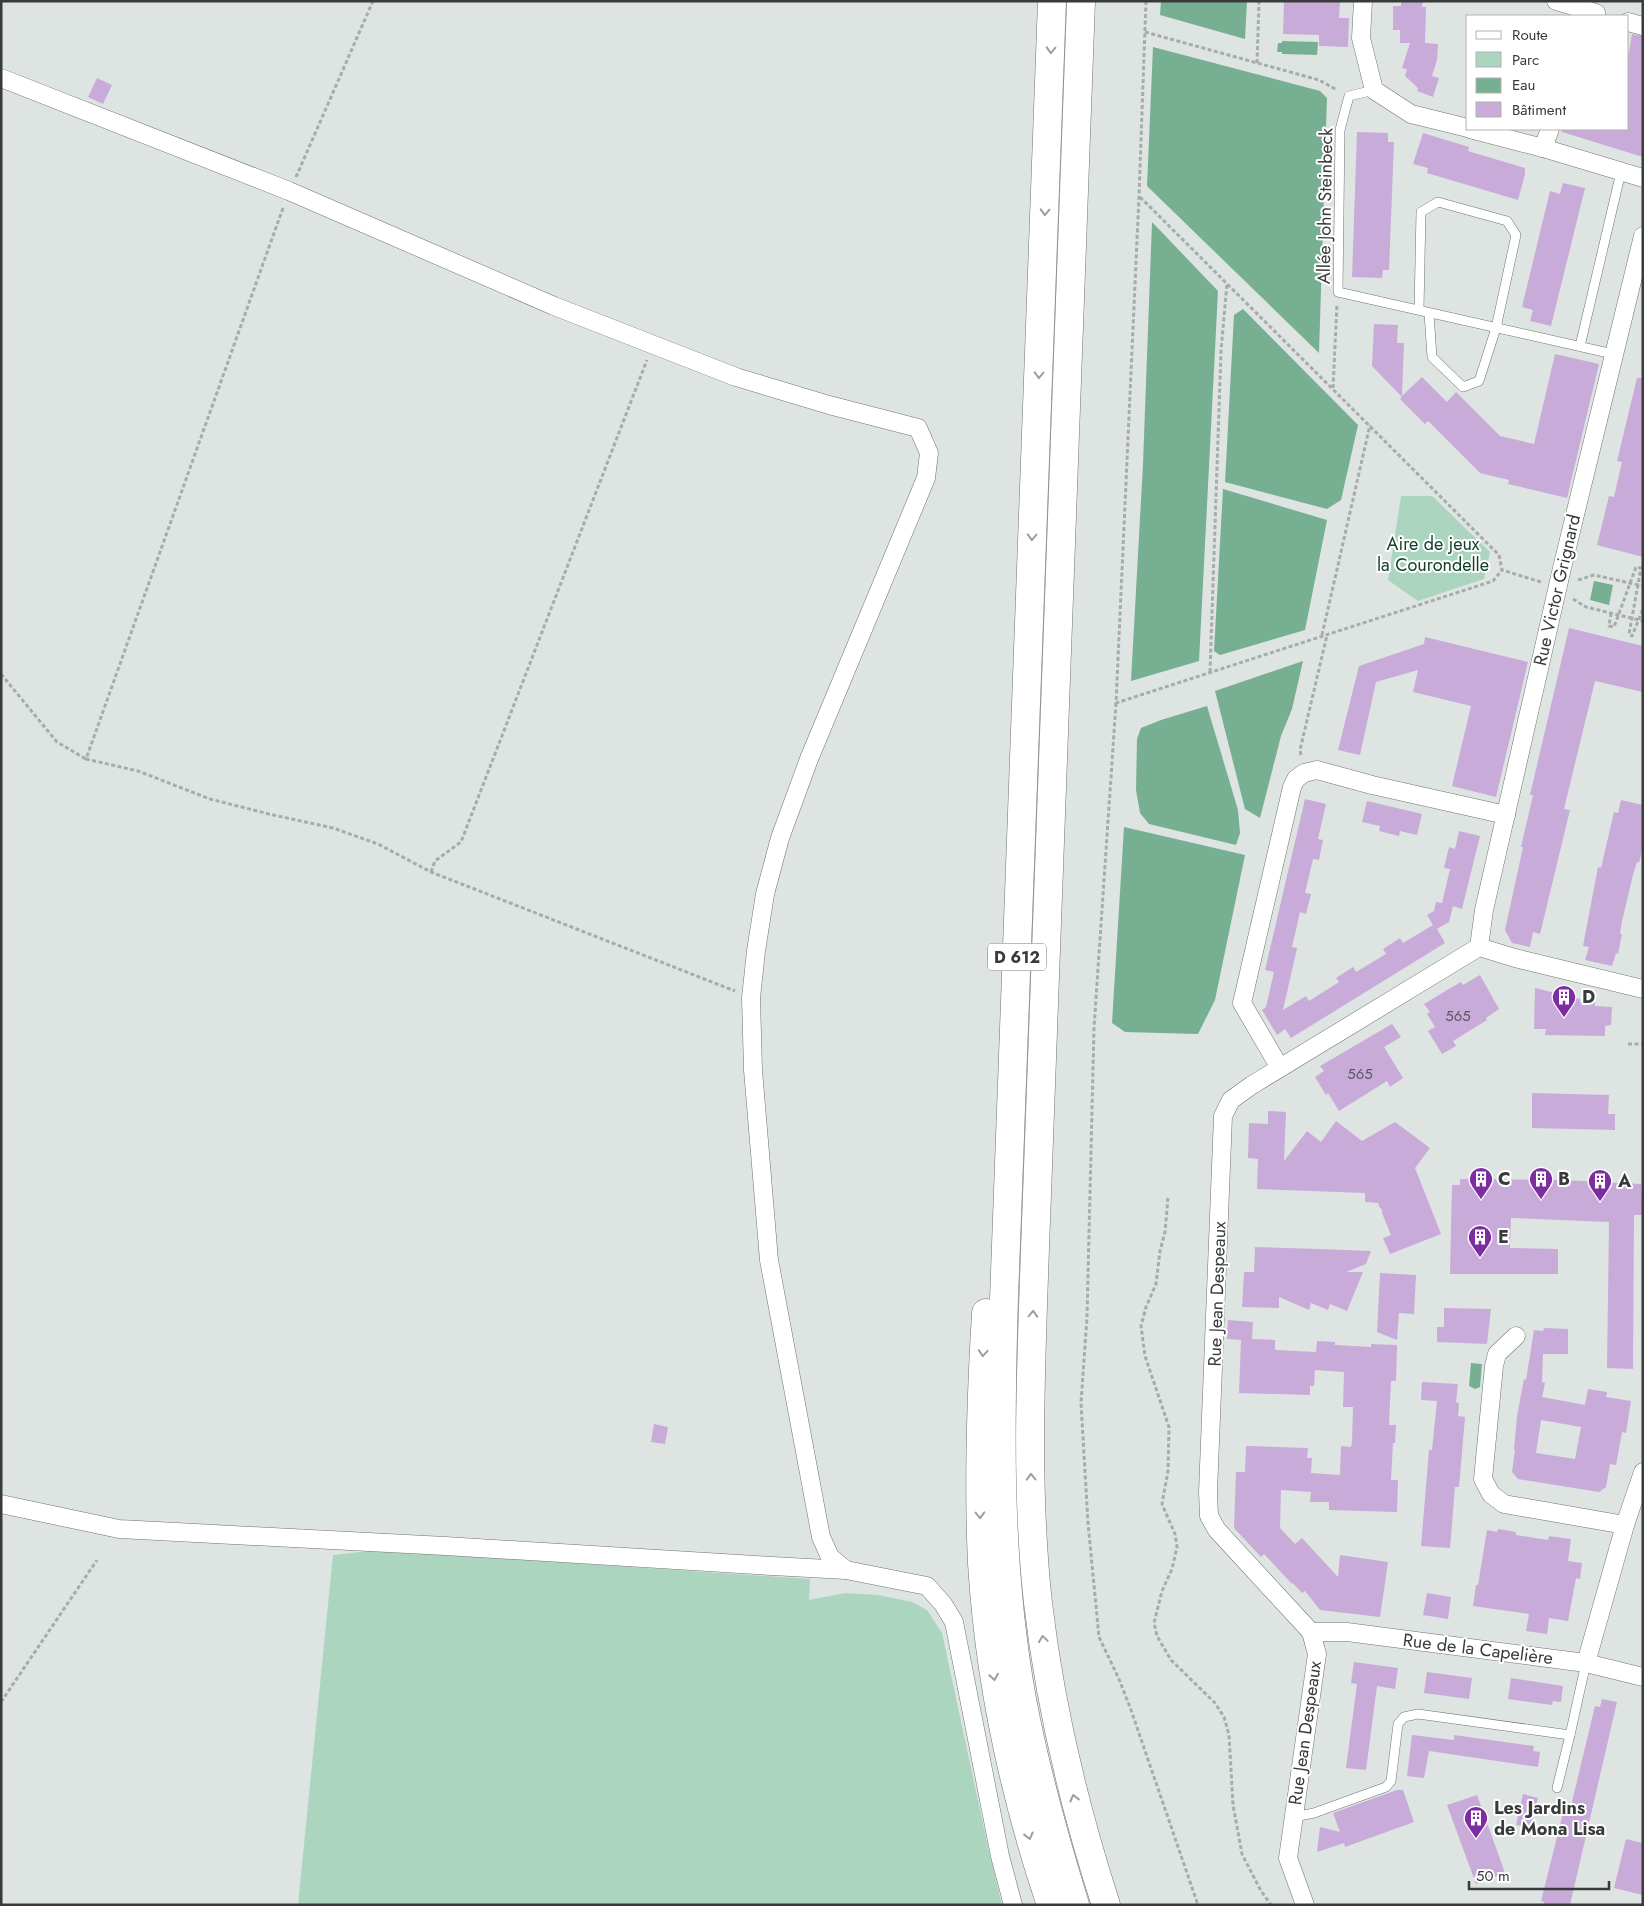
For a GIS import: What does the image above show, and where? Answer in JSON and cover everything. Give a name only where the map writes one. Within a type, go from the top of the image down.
[{"type":"highway","name":"D 612","points":[[1052,1],[1013,1078],[1002,1408],[1002,1486],[1012,1630],[1022,1699],[1047,1808],[1076,1905]]},
{"type":"highway","name":"D 612","points":[[1081,1],[1035,1230],[1030,1419],[1035,1564],[1042,1636],[1058,1732],[1087,1845],[1106,1905]]},
{"type":"highway","points":[[1013,1078],[997,1154],[990,1243],[979,1466],[982,1566],[994,1676],[1004,1728],[1032,1849],[1051,1905]]},
{"type":"highway","points":[[1087,1845],[1112,1905]]},
{"type":"street","points":[[1363,1],[1361,38],[1374,90],[1411,114],[1466,127]]},
{"type":"street","points":[[1556,1],[1599,15]]},
{"type":"street","points":[[1629,22],[1643,26]]},
{"type":"street","points":[[1,78],[289,191],[554,306],[736,377],[829,405],[918,428],[929,453],[926,478],[809,759],[780,838],[765,894],[751,998],[753,1070],[768,1260],[821,1537],[830,1557],[846,1570]]},
{"type":"street","points":[[1476,130],[1643,178]]},
{"type":"street","points":[[1543,148],[1550,130]]},
{"type":"street","name":"Rue Victor Grignard","points":[[1480,947],[1484,910],[1557,588],[1643,236]]},
{"type":"street","points":[[1280,1068],[1242,1003],[1292,787],[1296,779],[1304,773],[1318,770],[1372,785],[1506,815]]},
{"type":"street","points":[[1480,947],[1515,958],[1643,989]]},
{"type":"street","name":"Rue Jean Despeaux","points":[[1305,1905],[1288,1858],[1317,1654],[1311,1632],[1217,1530],[1209,1516],[1208,1492],[1224,1116],[1231,1100],[1280,1068],[1480,947]]},
{"type":"street","points":[[1516,1336],[1497,1354],[1494,1366],[1483,1479],[1492,1494],[1504,1504],[1625,1525]]},
{"type":"street","points":[[1586,1663],[1625,1525],[1643,1472]]},
{"type":"street","points":[[1,1504],[120,1529],[846,1570],[927,1586],[943,1604],[954,1622],[1000,1856],[1013,1905]]},
{"type":"street","name":"Rue de la Capelière","points":[[1311,1632],[1347,1632],[1586,1663],[1643,1677]]},
{"type":"lane","points":[[1349,96],[1374,90]]},
{"type":"lane","name":"Allée John Steinbeck","points":[[1349,96],[1340,130],[1338,292],[1613,354]]},
{"type":"lane","points":[[1580,346],[1621,172]]},
{"type":"lane","points":[[1419,310],[1421,212],[1438,202],[1507,220],[1516,235],[1496,328],[1479,381],[1463,388],[1432,356],[1429,313]]},
{"type":"lane","points":[[1557,1788],[1586,1663]]},
{"type":"lane","points":[[1294,1817],[1314,1813],[1386,1787],[1391,1781],[1398,1724],[1404,1717],[1418,1714],[1570,1735]]},
{"type":"path","points":[[86,759],[289,191],[374,1]]},
{"type":"path","points":[[1146,1],[1116,703],[1094,1028],[1087,1317],[1081,1403],[1088,1523],[1099,1637],[1119,1678],[1131,1710],[1198,1905]]},
{"type":"path","points":[[1257,63],[1259,1]]},
{"type":"path","points":[[1145,32],[1319,80],[1349,96]]},
{"type":"path","points":[[1139,196],[1499,555],[1502,570]]},
{"type":"path","points":[[1210,672],[1221,351],[1227,283]]},
{"type":"path","points":[[1333,388],[1338,292]]},
{"type":"path","points":[[431,872],[435,860],[460,842],[648,357],[643,341]]},
{"type":"path","points":[[1322,636],[1370,425]]},
{"type":"path","points":[[1611,613],[1609,626],[1614,627],[1636,567],[1641,568],[1641,585],[1629,634],[1632,636],[1641,620],[1643,609]]},
{"type":"path","points":[[1116,703],[1493,581],[1502,570]]},
{"type":"path","points":[[1502,570],[1557,588],[1586,607],[1641,620]]},
{"type":"path","points":[[1557,588],[1594,575],[1641,585]]},
{"type":"path","points":[[1304,773],[1300,750],[1327,634]]},
{"type":"path","points":[[1,674],[56,742],[86,759],[138,771],[210,799],[333,828],[378,844],[431,872],[751,998]]},
{"type":"path","points":[[1628,1044],[1643,1044]]},
{"type":"path","points":[[1168,1198],[1165,1232],[1160,1251],[1156,1284],[1146,1307],[1141,1326],[1145,1356],[1169,1427],[1168,1471],[1162,1504],[1175,1534],[1177,1547],[1172,1569],[1162,1592],[1154,1623],[1157,1636],[1171,1660],[1215,1703],[1224,1717],[1229,1736],[1233,1805],[1242,1854],[1262,1891],[1272,1905]]},
{"type":"path","points":[[1,1702],[97,1560]]},
{"type":"green space","name":"Aire de jeux la Courondelle","points":[[1401,496],[1432,496],[1490,552],[1484,579],[1418,601],[1388,580]]},
{"type":"green space","points":[[378,1550],[810,1579],[809,1600],[845,1593],[878,1595],[912,1602],[927,1610],[942,1633],[1002,1905],[298,1905],[333,1555]]},
{"type":"water","points":[[1161,1],[1247,1],[1245,39],[1160,15]]},
{"type":"water","points":[[1282,41],[1318,42],[1317,55],[1282,54],[1282,52],[1277,52],[1278,43],[1282,43]]},
{"type":"water","points":[[1153,47],[1320,91],[1327,98],[1319,353],[1147,186]]},
{"type":"water","points":[[1152,222],[1218,291],[1199,661],[1131,681],[1143,464]]},
{"type":"water","points":[[1243,309],[1358,425],[1341,500],[1327,509],[1225,482],[1234,315]]},
{"type":"water","points":[[1223,489],[1327,520],[1305,630],[1220,655],[1214,651]]},
{"type":"water","points":[[1594,581],[1613,585],[1609,605],[1590,600]]},
{"type":"water","points":[[1303,661],[1292,709],[1281,736],[1260,818],[1245,809],[1215,691]]},
{"type":"water","points":[[1207,706],[1238,810],[1240,833],[1236,845],[1149,824],[1140,813],[1136,790],[1137,739],[1141,728]]},
{"type":"water","points":[[1124,827],[1245,855],[1215,1000],[1198,1034],[1125,1032],[1112,1023]]},
{"type":"water","points":[[1471,1363],[1482,1364],[1480,1387],[1475,1389],[1469,1386]]},
{"type":"building","points":[[1284,1],[1340,1],[1339,18],[1349,18],[1348,47],[1319,46],[1319,35],[1283,34]]},
{"type":"building","points":[[1401,1],[1423,1],[1422,7],[1426,7],[1425,43],[1438,44],[1437,60],[1432,76],[1439,78],[1433,97],[1417,91],[1418,88],[1405,76],[1407,69],[1402,68],[1410,43],[1400,43],[1400,30],[1393,30],[1393,6],[1401,6]]},
{"type":"building","points":[[1632,34],[1643,36],[1643,157],[1562,132],[1562,130],[1629,130],[1629,52]]},
{"type":"building","points":[[97,78],[112,85],[103,104],[88,97]]},
{"type":"building","points":[[1357,132],[1388,133],[1388,142],[1394,142],[1389,270],[1383,270],[1382,278],[1352,277]]},
{"type":"building","points":[[1423,133],[1469,147],[1468,151],[1525,168],[1518,200],[1427,173],[1428,168],[1413,164]]},
{"type":"building","points":[[1563,183],[1585,188],[1551,326],[1530,321],[1533,310],[1522,307],[1550,191],[1560,194]]},
{"type":"building","points":[[1374,324],[1398,325],[1397,343],[1404,343],[1402,396],[1422,377],[1447,402],[1456,392],[1500,436],[1534,444],[1555,354],[1599,364],[1567,498],[1508,484],[1509,480],[1480,473],[1428,421],[1425,424],[1400,399],[1402,397],[1372,366]]},
{"type":"building","points":[[1637,378],[1643,378],[1643,557],[1597,545],[1609,496],[1614,497],[1622,462],[1617,461]]},
{"type":"building","points":[[1569,628],[1643,646],[1643,692],[1595,681],[1564,809],[1570,810],[1540,934],[1533,932],[1530,947],[1512,943],[1505,930],[1533,795],[1530,795]]},
{"type":"building","points":[[1425,637],[1528,662],[1496,797],[1452,786],[1471,706],[1413,692],[1418,670],[1376,682],[1360,755],[1338,750],[1359,666],[1424,644]]},
{"type":"building","points":[[1305,799],[1326,804],[1318,839],[1323,840],[1319,860],[1313,859],[1305,893],[1311,894],[1306,914],[1300,912],[1292,947],[1297,948],[1283,1010],[1306,996],[1309,1001],[1339,982],[1336,978],[1353,967],[1356,972],[1386,954],[1383,949],[1400,938],[1403,943],[1433,925],[1427,915],[1434,911],[1436,902],[1442,903],[1450,869],[1444,868],[1449,847],[1455,849],[1459,831],[1480,836],[1462,909],[1453,906],[1449,922],[1437,929],[1445,943],[1291,1038],[1285,1029],[1277,1035],[1262,1010],[1266,1007],[1274,972],[1265,970]]},
{"type":"building","points":[[1621,800],[1643,805],[1643,847],[1639,863],[1637,862],[1633,875],[1622,921],[1620,934],[1622,934],[1618,954],[1616,953],[1612,966],[1585,960],[1589,947],[1583,946],[1598,867],[1601,868],[1614,812],[1618,813]]},
{"type":"building","points":[[1367,801],[1422,814],[1417,835],[1400,831],[1399,836],[1379,831],[1380,826],[1362,822]]},
{"type":"building","points":[[1480,975],[1499,1009],[1486,1018],[1487,1020],[1453,1041],[1456,1046],[1442,1054],[1428,1031],[1435,1027],[1427,1014],[1430,1012],[1424,1004],[1461,982],[1463,985]]},
{"type":"building","name":"D","points":[[1535,988],[1580,999],[1580,1002],[1595,1002],[1595,1006],[1612,1007],[1611,1025],[1605,1026],[1605,1036],[1545,1035],[1546,1029],[1534,1029]]},
{"type":"building","points":[[1392,1024],[1401,1037],[1384,1047],[1403,1078],[1390,1087],[1387,1081],[1339,1111],[1315,1077],[1324,1071],[1320,1066]]},
{"type":"building","points":[[1532,1093],[1609,1095],[1608,1114],[1615,1114],[1615,1130],[1532,1128]]},
{"type":"building","points":[[1268,1111],[1286,1112],[1284,1161],[1307,1131],[1321,1142],[1336,1121],[1362,1141],[1395,1122],[1430,1148],[1415,1168],[1441,1234],[1390,1254],[1383,1238],[1391,1235],[1382,1209],[1378,1203],[1365,1202],[1365,1193],[1257,1189],[1258,1159],[1248,1158],[1249,1123],[1268,1124]]},
{"type":"building","points":[[1460,1179],[1563,1180],[1641,1184],[1643,1215],[1634,1215],[1633,1369],[1607,1368],[1609,1222],[1511,1218],[1510,1248],[1558,1249],[1558,1274],[1450,1274],[1452,1185],[1460,1185]]},
{"type":"building","points":[[1255,1247],[1371,1251],[1366,1264],[1346,1272],[1363,1272],[1347,1311],[1330,1304],[1328,1310],[1311,1303],[1309,1310],[1279,1297],[1279,1308],[1242,1307],[1244,1272],[1254,1272]]},
{"type":"building","points":[[1380,1273],[1416,1275],[1414,1314],[1399,1313],[1397,1340],[1377,1332]]},
{"type":"building","points":[[1444,1308],[1491,1309],[1487,1344],[1437,1342],[1437,1327],[1444,1327]]},
{"type":"building","points":[[1228,1320],[1253,1322],[1252,1339],[1275,1340],[1275,1350],[1316,1352],[1317,1341],[1335,1342],[1335,1345],[1371,1347],[1371,1344],[1397,1345],[1396,1381],[1391,1381],[1389,1425],[1396,1425],[1391,1480],[1398,1480],[1397,1512],[1329,1510],[1329,1502],[1310,1502],[1311,1492],[1281,1490],[1280,1528],[1295,1544],[1302,1538],[1338,1577],[1340,1555],[1388,1562],[1380,1617],[1320,1610],[1305,1591],[1302,1593],[1292,1584],[1264,1554],[1261,1557],[1234,1528],[1236,1472],[1245,1472],[1246,1446],[1308,1448],[1307,1458],[1312,1458],[1311,1473],[1340,1475],[1341,1446],[1351,1447],[1352,1442],[1353,1407],[1343,1407],[1344,1372],[1315,1370],[1314,1386],[1310,1386],[1310,1395],[1239,1393],[1241,1340],[1227,1339]]},
{"type":"building","points":[[1544,1328],[1568,1329],[1568,1354],[1543,1354],[1542,1382],[1545,1383],[1542,1397],[1585,1405],[1588,1389],[1607,1392],[1606,1397],[1631,1401],[1626,1433],[1622,1432],[1616,1465],[1610,1464],[1606,1487],[1599,1492],[1518,1479],[1512,1472],[1517,1416],[1524,1379],[1526,1380],[1534,1330],[1543,1331]],"holes":[[[1541,1420],[1581,1427],[1575,1459],[1536,1453]]]},
{"type":"building","points":[[1422,1382],[1458,1384],[1456,1402],[1459,1403],[1458,1416],[1465,1417],[1459,1487],[1455,1487],[1450,1548],[1421,1546],[1429,1450],[1432,1450],[1437,1401],[1421,1400]]},
{"type":"building","points":[[654,1424],[668,1427],[665,1444],[651,1442]]},
{"type":"building","points":[[1498,1529],[1516,1532],[1516,1535],[1548,1540],[1549,1536],[1571,1539],[1568,1561],[1582,1563],[1580,1579],[1576,1578],[1568,1621],[1549,1618],[1547,1634],[1526,1631],[1529,1614],[1473,1606],[1487,1530],[1497,1532]]},
{"type":"building","points":[[1427,1593],[1451,1597],[1448,1619],[1423,1615]]},
{"type":"building","points":[[1354,1662],[1398,1668],[1395,1689],[1377,1686],[1366,1770],[1346,1768],[1357,1684],[1351,1683]]},
{"type":"building","points":[[1427,1672],[1472,1678],[1469,1699],[1424,1693]]},
{"type":"building","points":[[1511,1678],[1563,1686],[1561,1702],[1553,1701],[1552,1705],[1508,1699]]},
{"type":"building","points":[[1602,1699],[1617,1702],[1570,1905],[1544,1905],[1544,1902],[1541,1901],[1563,1813],[1567,1814],[1568,1805],[1571,1806],[1595,1706],[1600,1707]]},
{"type":"building","points":[[1412,1735],[1454,1740],[1454,1735],[1534,1746],[1533,1751],[1540,1752],[1538,1767],[1429,1751],[1424,1778],[1407,1776]]},
{"type":"building","points":[[1397,1790],[1403,1790],[1414,1822],[1345,1847],[1344,1843],[1317,1852],[1320,1827],[1340,1832],[1333,1813]]},
{"type":"building","points":[[1523,1794],[1538,1798],[1531,1828],[1516,1825]]},
{"type":"building","name":"Les Jardins de Mona Lisa","points":[[1477,1795],[1505,1873],[1476,1884],[1447,1805]]},
{"type":"building","points":[[1626,1839],[1643,1843],[1643,1895],[1614,1888]]},
{"type":"place","name":"D","points":[[1564,1018]]},
{"type":"place","name":"C","points":[[1481,1200]]},
{"type":"place","name":"B","points":[[1541,1200]]},
{"type":"place","name":"A","points":[[1600,1202]]},
{"type":"place","name":"E","points":[[1480,1258]]},
{"type":"place","name":"Les Jardins de Mona Lisa","points":[[1476,1839]]}]
